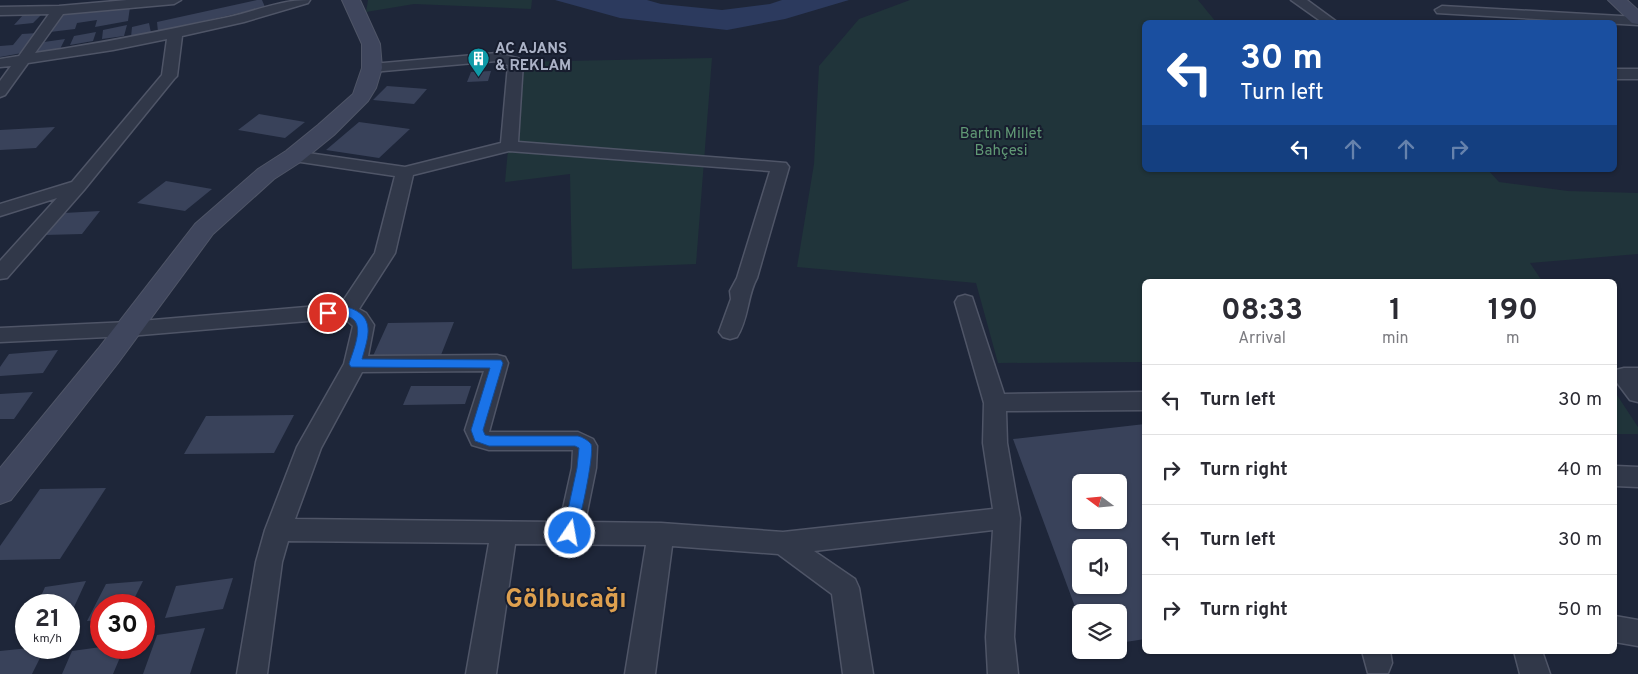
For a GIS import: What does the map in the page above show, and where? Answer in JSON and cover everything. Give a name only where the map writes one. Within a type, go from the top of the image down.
[{"type":"main road","points":[[0,491],[204,230],[266,174],[294,156],[355,104],[366,88],[372,68],[371,44],[352,0]]},
{"type":"main road","points":[[1617,0],[1638,20]]},
{"type":"street","points":[[0,11],[59,10],[174,0]]},
{"type":"street","points":[[0,63],[113,46],[239,19],[303,0]]},
{"type":"street","points":[[1298,0],[1327,20]]},
{"type":"street","points":[[1429,0],[1454,20]]},
{"type":"street","points":[[0,92],[25,60],[23,60],[59,10]]},
{"type":"street","points":[[1442,10],[1638,20]]},
{"type":"street","points":[[0,273],[78,186],[169,76],[175,33]]},
{"type":"street","points":[[372,68],[497,57],[516,62],[509,146]]},
{"type":"street","points":[[1617,74],[1638,74]]},
{"type":"street","points":[[294,156],[405,172],[509,146],[780,167],[747,278],[740,291],[741,299],[730,332]]},
{"type":"street","points":[[347,311],[385,253],[405,172]]},
{"type":"street","points":[[0,210],[78,186]]},
{"type":"street","points":[[965,302],[995,403],[995,443],[1007,518],[1000,637],[1002,674]]},
{"type":"street","points":[[0,335],[129,328],[347,311],[359,318],[364,325],[355,364],[309,447],[278,530],[269,562],[252,674]]},
{"type":"street","points":[[355,364],[497,363],[477,430],[480,438],[489,441],[578,441],[585,446],[584,468],[570,533]]},
{"type":"street","points":[[1638,376],[1624,376],[1638,394]]},
{"type":"street","points":[[995,403],[1142,400]]},
{"type":"street","points":[[1617,476],[1638,477]]},
{"type":"street","points":[[278,530],[661,534],[783,543],[1007,518]]},
{"type":"street","points":[[481,674],[504,532]]},
{"type":"street","points":[[640,674],[661,534]]},
{"type":"street","points":[[783,543],[845,588],[858,674]]},
{"type":"street","points":[[1617,629],[1638,633]]},
{"type":"street","points":[[1529,654],[1535,674]]},
{"type":"green space","points":[[368,0],[532,0],[531,9],[414,4],[366,12]]},
{"type":"green space","name":"Bartın Millet Bahçesi","points":[[910,0],[1198,0],[1214,20],[1142,20],[1142,172],[1490,172],[1499,182],[1568,191],[1638,193],[1638,254],[1530,263],[1541,279],[1142,279],[1142,362],[998,363],[976,283],[797,267],[814,164],[819,66],[859,19]]},
{"type":"green space","points":[[712,58],[696,264],[572,269],[570,174],[505,182],[516,62]]},
{"type":"green space","points":[[1617,395],[1638,427],[1638,434],[1617,434]]},
{"type":"water","points":[[555,0],[647,0],[661,4],[722,10],[770,4],[782,0],[849,0],[785,19],[727,30],[620,18]]},
{"type":"building","points":[[262,0],[265,7],[158,32],[157,22]]},
{"type":"building","points":[[130,7],[128,21],[95,27],[97,20],[77,23],[75,29],[50,32],[61,13]]},
{"type":"building","points":[[42,14],[33,23],[14,25],[23,15]]},
{"type":"building","points":[[149,23],[151,33],[131,37],[132,27]]},
{"type":"building","points":[[127,25],[124,36],[102,39],[103,30]]},
{"type":"building","points":[[96,32],[93,41],[70,45],[74,36]]},
{"type":"building","points":[[38,33],[22,53],[0,57],[0,46],[13,45],[22,34]]},
{"type":"building","points":[[65,39],[60,49],[37,52],[44,42]]},
{"type":"building","name":"AC AJANS & REKLAM","points":[[491,71],[488,81],[467,82],[471,72]]},
{"type":"building","points":[[387,86],[427,89],[414,104],[373,100]]},
{"type":"building","points":[[259,114],[305,122],[285,138],[238,130]]},
{"type":"building","points":[[359,122],[410,129],[379,158],[326,150]]},
{"type":"building","points":[[55,127],[36,148],[0,150],[0,130]]},
{"type":"building","points":[[166,181],[212,189],[185,211],[137,203]]},
{"type":"building","points":[[100,211],[82,234],[44,235],[64,213]]},
{"type":"building","points":[[454,322],[441,355],[373,356],[388,323]]},
{"type":"building","points":[[58,350],[43,373],[0,376],[0,367],[9,354]]},
{"type":"building","points":[[411,386],[471,386],[465,404],[403,405]]},
{"type":"building","points":[[33,392],[14,419],[0,419],[0,394]]},
{"type":"building","points":[[294,415],[274,453],[184,454],[206,416]]},
{"type":"building","points":[[1142,424],[1142,639],[1127,642],[1127,604],[1074,604],[1013,439]]},
{"type":"building","points":[[106,488],[60,559],[0,560],[0,546],[40,489]]},
{"type":"building","points":[[233,578],[223,609],[165,618],[176,586]]},
{"type":"building","points":[[86,581],[80,594],[42,594],[45,587]]},
{"type":"building","points":[[143,581],[136,594],[101,594],[106,584]]},
{"type":"building","points":[[205,628],[190,674],[143,674],[148,659],[155,659],[155,641],[157,635]]},
{"type":"building","points":[[15,649],[15,659],[40,659],[32,674],[0,674],[0,651]]},
{"type":"building","points":[[90,649],[90,659],[119,659],[113,674],[62,674],[69,659],[80,659],[80,650]]},
{"type":"place","name":"AC AJANS & REKLAM","points":[[479,77]]},
{"type":"district","name":"Gölbucağı","points":[[566,600]]},
{"type":"route","points":[[328,313],[347,311],[359,318],[364,325],[355,364],[497,363],[477,430],[480,438],[489,441],[578,441],[585,446],[584,468],[570,533]]}]
